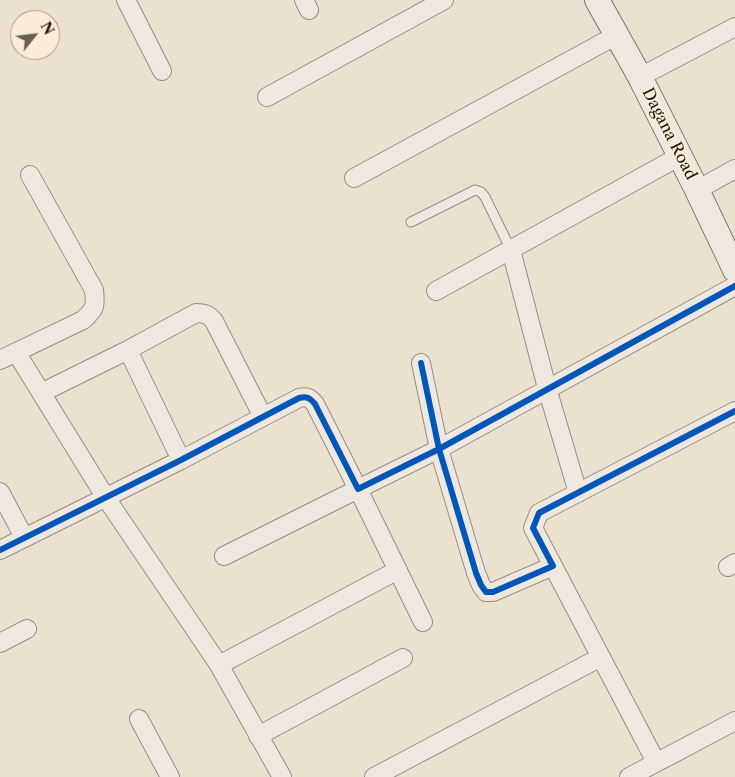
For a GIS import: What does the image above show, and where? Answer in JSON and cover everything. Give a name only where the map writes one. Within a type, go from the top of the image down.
[{"type":"street","points":[[126,0],[162,71]]},
{"type":"street","points":[[267,97],[444,0]]},
{"type":"street","name":"Dagana Road","points":[[597,0],[640,77],[735,270]]},
{"type":"street","points":[[640,77],[735,27]]},
{"type":"street","points":[[354,178],[617,35]]},
{"type":"street","points":[[436,291],[680,156]]},
{"type":"street","points":[[697,190],[735,169]]},
{"type":"street","points":[[0,360],[83,320],[92,312],[96,303],[94,290],[30,175]]},
{"type":"street","points":[[511,250],[547,388],[578,493]]},
{"type":"street","points":[[224,556],[439,448],[735,286]]},
{"type":"street","points":[[41,393],[128,350],[196,313],[204,313],[214,321],[263,417]]},
{"type":"street","points":[[128,350],[181,460]]},
{"type":"street","points":[[16,352],[106,498],[218,665],[282,777]]},
{"type":"street","points":[[421,364],[439,448],[481,585],[486,592],[493,592],[553,566]]},
{"type":"street","points":[[0,550],[305,396],[315,404],[423,622]]},
{"type":"street","points":[[656,762],[533,528],[539,513],[735,412]]},
{"type":"street","points":[[0,492],[24,537]]},
{"type":"street","points":[[218,665],[398,570]]},
{"type":"street","points":[[0,643],[27,628]]},
{"type":"street","points":[[374,777],[601,657]]},
{"type":"street","points":[[258,736],[403,658]]},
{"type":"street","points":[[139,719],[170,777]]},
{"type":"street","points":[[629,777],[735,721]]},
{"type":"lane","points":[[411,222],[475,190],[481,192],[485,198],[511,250]]},
{"type":"cycle path","points":[[0,550],[181,460],[302,397],[312,400],[315,404],[358,489],[439,449],[735,286]]},
{"type":"cycle path","points":[[421,363],[439,449],[476,573],[486,592],[493,592],[553,566],[533,528],[539,513],[735,411]]}]
